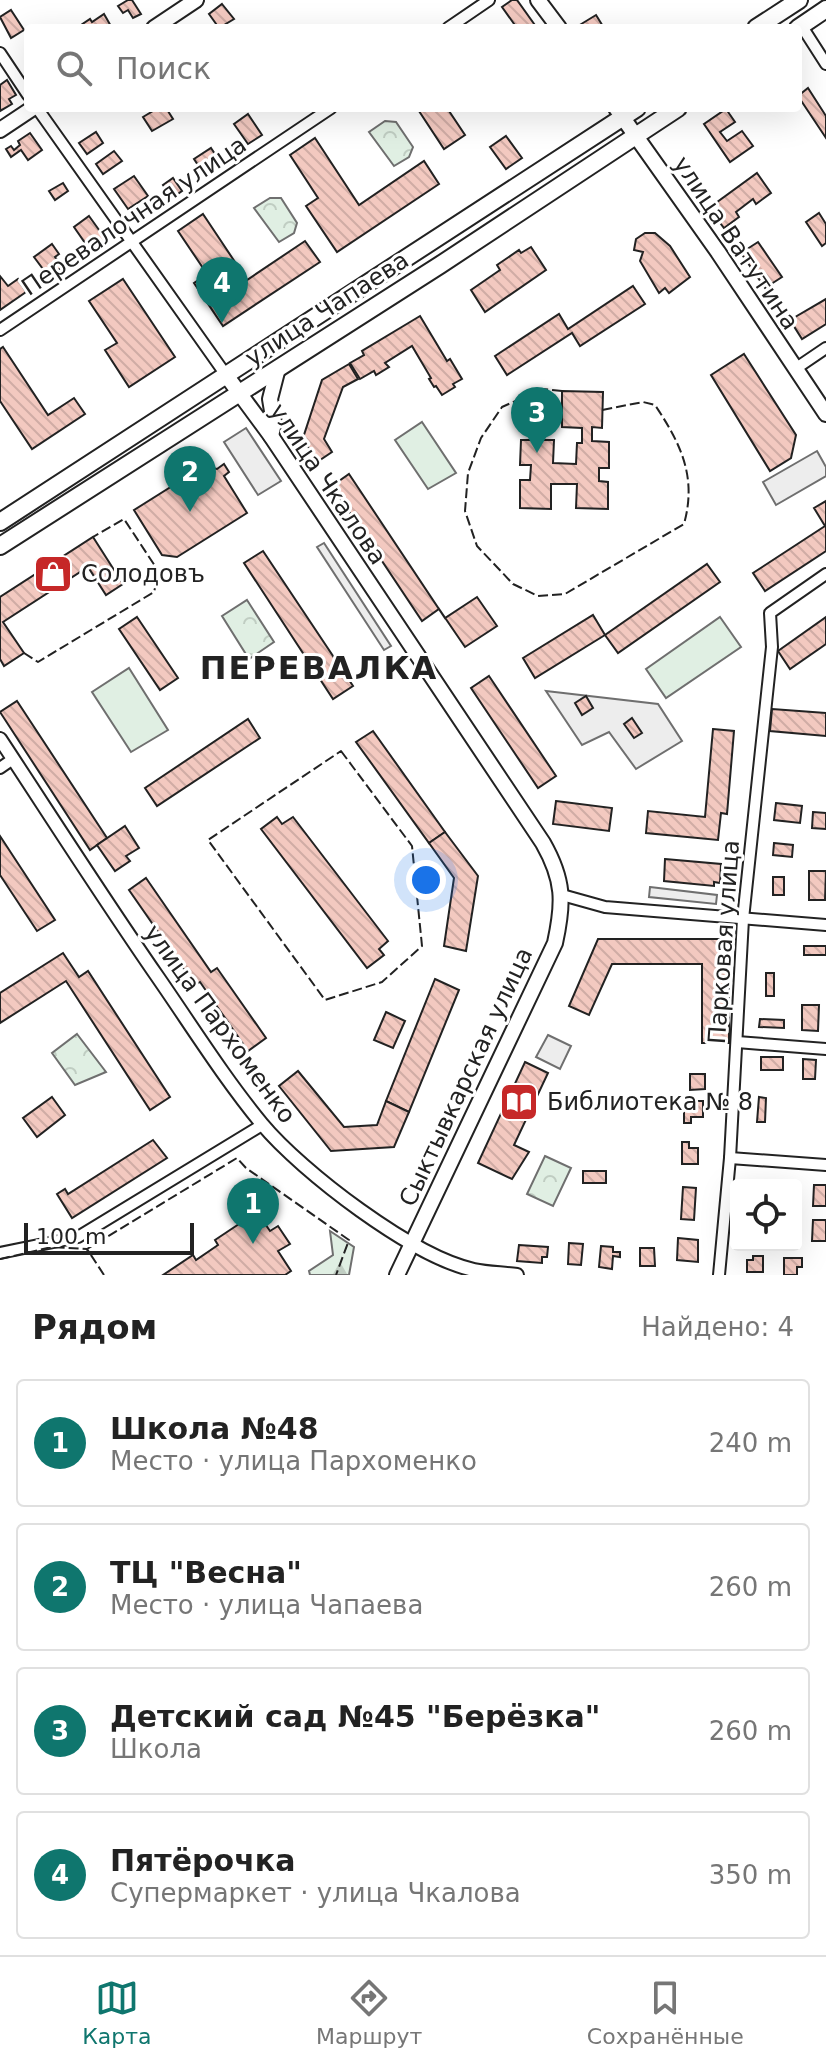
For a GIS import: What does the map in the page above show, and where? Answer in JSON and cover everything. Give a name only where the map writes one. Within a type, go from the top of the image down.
[{"type":"main road","points":[[160,24],[196,0]]},
{"type":"main road","points":[[538,0],[556,24]]},
{"type":"main road","points":[[762,24],[799,0]]},
{"type":"main road","points":[[802,26],[826,9]]},
{"type":"main road","points":[[0,130],[29,112]]},
{"type":"main road","name":"улица Чапаева","points":[[0,522],[623,112]]},
{"type":"main road","name":"улица Ватутина","points":[[625,112],[636,136],[723,259],[826,414]]},
{"type":"main road","name":"улица Чапаева","points":[[0,546],[672,112]]},
{"type":"main road","points":[[271,436],[274,423],[270,399],[278,368]]},
{"type":"main road","name":"улица Чкалова","points":[[226,375],[271,436],[535,830],[556,866],[562,895]]},
{"type":"main road","name":"Сыктывкарская улица","points":[[397,1275],[555,943],[562,895]]},
{"type":"street","points":[[454,24],[489,0]]},
{"type":"street","points":[[802,30],[826,64]]},
{"type":"street","points":[[0,53],[24,89]]},
{"type":"street","name":"улица Чкалова","points":[[38,112],[226,375]]},
{"type":"street","name":"Перевалочная улица","points":[[0,330],[325,112]]},
{"type":"street","points":[[795,369],[826,348]]},
{"type":"street","name":"Парковая улица","points":[[719,1275],[730,1158],[743,919],[772,647],[770,613],[826,574]]},
{"type":"street","name":"улица Пархоменко","points":[[0,739],[106,901],[262,1125],[283,1147],[382,1226],[443,1259],[473,1270],[517,1275]]},
{"type":"street","points":[[0,768],[13,759]]},
{"type":"street","points":[[562,895],[605,907],[826,925]]},
{"type":"street","points":[[737,1042],[826,1049]]},
{"type":"street","points":[[0,1253],[78,1237],[262,1125]]},
{"type":"street","points":[[730,1158],[826,1165]]},
{"type":"green space","points":[[385,121],[396,122],[413,147],[409,157],[394,166],[369,132]]},
{"type":"green space","points":[[270,198],[281,198],[297,223],[294,233],[279,242],[254,208]]},
{"type":"green space","points":[[422,422],[456,473],[428,489],[395,440]]},
{"type":"green space","points":[[247,600],[274,642],[249,659],[222,616]]},
{"type":"green space","points":[[720,617],[741,647],[666,698],[646,669]]},
{"type":"green space","points":[[129,668],[168,730],[131,752],[92,692]]},
{"type":"green space","points":[[77,1034],[106,1072],[75,1085],[52,1053]]},
{"type":"green space","points":[[545,1156],[571,1168],[553,1206],[527,1194]]},
{"type":"green space","points":[[330,1231],[354,1247],[349,1275],[310,1275],[309,1271],[333,1255]]},
{"type":"shaded area","points":[[246,428],[281,481],[258,495],[224,442]]},
{"type":"shaded area","points":[[817,451],[826,467],[826,476],[776,505],[763,482]]},
{"type":"shaded area","points":[[324,543],[391,646],[384,650],[317,547]]},
{"type":"shaded area","points":[[546,691],[658,704],[682,741],[636,769],[609,732],[582,745]]},
{"type":"shaded area","points":[[650,887],[717,895],[716,904],[649,897]]},
{"type":"shaded area","points":[[548,1035],[571,1046],[560,1069],[536,1057]]},
{"type":"building","points":[[132,0],[141,14],[133,18],[128,10],[123,13],[118,6]]},
{"type":"building","points":[[517,0],[534,24],[514,24],[502,7]]},
{"type":"building","points":[[222,4],[234,19],[226,24],[216,24],[209,14]]},
{"type":"building","points":[[11,10],[24,30],[11,38],[0,17]]},
{"type":"building","points":[[104,14],[110,24],[82,24],[90,19],[92,22]]},
{"type":"building","points":[[596,15],[602,24],[581,24]]},
{"type":"building","points":[[7,80],[16,95],[9,99],[12,104],[0,111],[0,85]]},
{"type":"building","points":[[808,88],[826,116],[826,138],[802,102],[802,93]]},
{"type":"building","points":[[151,112],[169,112],[173,119],[152,131],[143,117]]},
{"type":"building","points":[[420,112],[450,112],[465,135],[444,149]]},
{"type":"building","points":[[722,112],[728,112],[735,122],[720,132],[727,141],[742,131],[753,146],[730,162],[704,124]]},
{"type":"building","points":[[248,114],[262,135],[248,144],[234,124]]},
{"type":"building","points":[[96,132],[103,143],[87,154],[79,143]]},
{"type":"building","points":[[30,133],[42,150],[28,160],[21,150],[11,157],[6,149],[11,146],[14,150],[20,145],[18,141]]},
{"type":"building","points":[[506,136],[522,158],[506,169],[490,147]]},
{"type":"building","points":[[315,138],[359,205],[424,161],[439,184],[337,252],[306,206],[318,198],[290,155]]},
{"type":"building","points":[[211,148],[219,160],[202,171],[194,159]]},
{"type":"building","points":[[114,151],[122,161],[103,174],[96,164]]},
{"type":"building","points":[[757,173],[771,193],[756,204],[753,199],[736,212],[739,217],[724,228],[709,208]]},
{"type":"building","points":[[134,176],[148,196],[128,209],[114,189]]},
{"type":"building","points":[[173,178],[182,191],[172,198],[163,185]]},
{"type":"building","points":[[63,183],[68,191],[55,200],[49,191]]},
{"type":"building","points":[[819,213],[826,224],[826,243],[822,246],[806,222]]},
{"type":"building","points":[[203,214],[247,280],[305,241],[320,262],[223,326],[194,283],[207,274],[178,231]]},
{"type":"building","points":[[89,216],[107,241],[92,253],[74,227]]},
{"type":"building","points":[[645,233],[655,233],[670,246],[690,277],[669,293],[665,288],[659,293],[640,261],[643,252],[634,250],[636,239]]},
{"type":"building","points":[[758,242],[782,277],[765,288],[741,253]]},
{"type":"building","points":[[52,244],[59,254],[55,257],[62,267],[49,277],[34,257]]},
{"type":"building","points":[[531,247],[546,270],[485,312],[471,290],[500,270],[497,265],[519,250],[521,253]]},
{"type":"building","points":[[0,276],[8,286],[18,279],[26,292],[0,310]]},
{"type":"building","points":[[123,279],[175,357],[129,387],[105,350],[117,343],[89,301]]},
{"type":"building","points":[[633,286],[645,304],[580,346],[572,333],[507,375],[495,356],[559,314],[568,329]]},
{"type":"building","points":[[826,299],[826,324],[802,339],[790,320]]},
{"type":"building","points":[[420,316],[447,361],[450,359],[462,379],[453,384],[455,387],[442,395],[429,379],[412,346],[385,363],[389,367],[376,375],[374,371],[360,379],[350,363],[364,355],[362,351]]},
{"type":"building","points":[[3,347],[48,415],[74,398],[85,414],[32,449],[0,401],[0,349]]},
{"type":"building","points":[[744,354],[796,435],[791,458],[770,471],[711,375]]},
{"type":"building","points":[[349,364],[358,379],[343,387],[324,439],[332,452],[317,462],[303,438],[322,380]]},
{"type":"building","points":[[562,391],[603,392],[602,428],[592,427],[592,441],[609,442],[609,468],[599,468],[599,481],[608,482],[608,509],[576,508],[577,484],[551,484],[551,509],[520,508],[520,480],[530,480],[531,465],[520,465],[521,440],[554,440],[553,463],[576,464],[577,443],[582,443],[582,428],[562,427]]},
{"type":"building","points":[[224,464],[229,472],[224,476],[247,513],[177,557],[162,555],[134,510],[204,466],[217,469]]},
{"type":"building","points":[[349,474],[439,609],[422,621],[332,486]]},
{"type":"building","points":[[826,501],[826,551],[765,591],[753,573],[825,526],[814,508]]},
{"type":"building","points":[[93,537],[123,584],[106,595],[88,567],[3,622],[24,653],[4,666],[0,659],[0,597]]},
{"type":"building","points":[[263,551],[353,686],[333,699],[244,563]]},
{"type":"building","points":[[707,564],[720,582],[618,653],[605,635]]},
{"type":"building","points":[[477,597],[497,626],[465,647],[445,618]]},
{"type":"building","points":[[593,615],[605,635],[535,678],[523,658]]},
{"type":"building","points":[[137,617],[178,678],[160,690],[119,629]]},
{"type":"building","points":[[826,617],[826,644],[790,669],[778,651]]},
{"type":"building","points":[[489,676],[556,776],[538,788],[471,688]]},
{"type":"building","points":[[586,696],[593,708],[582,715],[575,703]]},
{"type":"building","points":[[17,701],[107,838],[90,850],[0,712]]},
{"type":"building","points":[[772,709],[826,713],[826,736],[770,731]]},
{"type":"building","points":[[632,718],[642,733],[634,738],[624,724]]},
{"type":"building","points":[[248,719],[260,738],[157,806],[145,788]]},
{"type":"building","points":[[713,729],[734,731],[727,814],[721,813],[718,840],[646,833],[648,811],[705,817]]},
{"type":"building","points":[[373,731],[445,832],[429,843],[356,742]]},
{"type":"building","points":[[556,801],[612,808],[609,831],[553,824]]},
{"type":"building","points":[[776,803],[802,806],[800,823],[774,820]]},
{"type":"building","points":[[813,812],[826,813],[826,829],[812,828]]},
{"type":"building","points":[[277,817],[282,824],[293,817],[388,941],[379,949],[384,955],[367,968],[261,829]]},
{"type":"building","points":[[125,826],[139,848],[126,856],[130,861],[115,871],[97,845]]},
{"type":"building","points":[[445,832],[478,876],[466,951],[444,946],[454,878],[429,843]]},
{"type":"building","points":[[0,836],[55,920],[37,931],[0,875]]},
{"type":"building","points":[[774,843],[793,845],[792,857],[773,855]]},
{"type":"building","points":[[665,859],[721,864],[720,883],[714,882],[714,886],[664,881]]},
{"type":"building","points":[[809,871],[826,871],[825,900],[809,900]]},
{"type":"building","points":[[773,877],[784,877],[784,895],[773,895]]},
{"type":"building","points":[[146,878],[211,972],[217,968],[266,1038],[248,1051],[200,982],[195,985],[129,890]]},
{"type":"building","points":[[598,939],[723,939],[723,968],[729,968],[729,1043],[702,1043],[702,964],[612,964],[589,1015],[569,1006]]},
{"type":"building","points":[[804,946],[826,946],[826,955],[804,955]]},
{"type":"building","points":[[63,953],[79,977],[88,971],[170,1097],[150,1110],[66,981],[0,1023],[0,993]]},
{"type":"building","points":[[766,973],[774,973],[774,996],[766,996]]},
{"type":"building","points":[[435,979],[459,990],[409,1112],[386,1101]]},
{"type":"building","points":[[802,1005],[819,1005],[818,1031],[802,1030]]},
{"type":"building","points":[[386,1012],[405,1021],[393,1048],[374,1040]]},
{"type":"building","points":[[760,1019],[784,1020],[784,1028],[759,1027]]},
{"type":"building","points":[[761,1057],[783,1057],[783,1070],[761,1070]]},
{"type":"building","points":[[803,1059],[816,1060],[815,1079],[803,1079]]},
{"type":"building","points":[[525,1062],[548,1073],[514,1145],[529,1152],[512,1179],[478,1163]]},
{"type":"building","points":[[298,1071],[344,1127],[377,1125],[386,1101],[409,1112],[394,1147],[331,1151],[279,1086]]},
{"type":"building","points":[[690,1074],[705,1074],[705,1089],[690,1090]]},
{"type":"building","points":[[52,1097],[65,1115],[37,1137],[23,1118]]},
{"type":"building","points":[[759,1097],[766,1098],[765,1122],[757,1122]]},
{"type":"building","points":[[684,1101],[703,1101],[703,1117],[691,1117],[691,1123],[684,1123]]},
{"type":"building","points":[[153,1140],[167,1158],[72,1218],[57,1194],[65,1189],[68,1194]]},
{"type":"building","points":[[682,1142],[689,1142],[689,1148],[698,1148],[698,1164],[682,1164]]},
{"type":"building","points":[[583,1171],[606,1171],[606,1183],[583,1183]]},
{"type":"building","points":[[814,1185],[826,1185],[826,1206],[813,1206]]},
{"type":"building","points":[[683,1187],[696,1188],[694,1220],[681,1219]]},
{"type":"building","points":[[257,1212],[270,1231],[278,1226],[290,1244],[278,1251],[291,1271],[285,1275],[163,1275],[193,1255],[196,1260],[218,1245],[215,1240]]},
{"type":"building","points":[[813,1220],[826,1220],[826,1241],[812,1241]]},
{"type":"building","points":[[678,1238],[698,1240],[698,1262],[677,1260]]},
{"type":"building","points":[[569,1243],[583,1244],[581,1265],[568,1264]]},
{"type":"building","points":[[519,1245],[548,1247],[547,1257],[542,1257],[542,1263],[517,1261]]},
{"type":"building","points":[[601,1246],[613,1247],[613,1252],[620,1252],[620,1257],[613,1256],[612,1269],[599,1267]]},
{"type":"building","points":[[640,1248],[654,1248],[655,1266],[640,1266]]},
{"type":"building","points":[[753,1256],[763,1256],[763,1272],[747,1272],[747,1260],[753,1260]]},
{"type":"building","points":[[784,1258],[802,1258],[802,1267],[797,1267],[797,1275],[784,1275]]},
{"type":"fence","points":[[562,391],[542,389],[502,407],[481,438],[468,473],[465,511],[477,546],[513,584],[538,596],[565,594],[684,524],[689,491],[684,462],[672,433],[655,405],[643,402],[602,410]]},
{"type":"fence","points":[[24,653],[38,662],[154,592],[159,572],[124,519],[93,537]]},
{"type":"fence","points":[[341,751],[412,846],[422,946],[382,982],[325,1000],[208,840],[341,751]]},
{"type":"fence","points":[[104,1275],[87,1249],[237,1158],[246,1168],[349,1240],[336,1275]]},
{"type":"fence","points":[[0,1259],[52,1247],[87,1249],[88,1252]]},
{"type":"place","name":"Пятёрочка","points":[[222,323]]},
{"type":"place","name":"Детский сад №45 \"Берёзка\"","points":[[537,453]]},
{"type":"place","name":"ТЦ \"Весна\"","points":[[190,512]]},
{"type":"place","name":"Солодовъ","points":[[53,574]]},
{"type":"place","name":"Библиотека № 8","points":[[519,1102]]},
{"type":"place","name":"Школа №48","points":[[253,1244]]},
{"type":"district","name":"ПЕРЕВАЛКА","points":[[319,668]]}]
